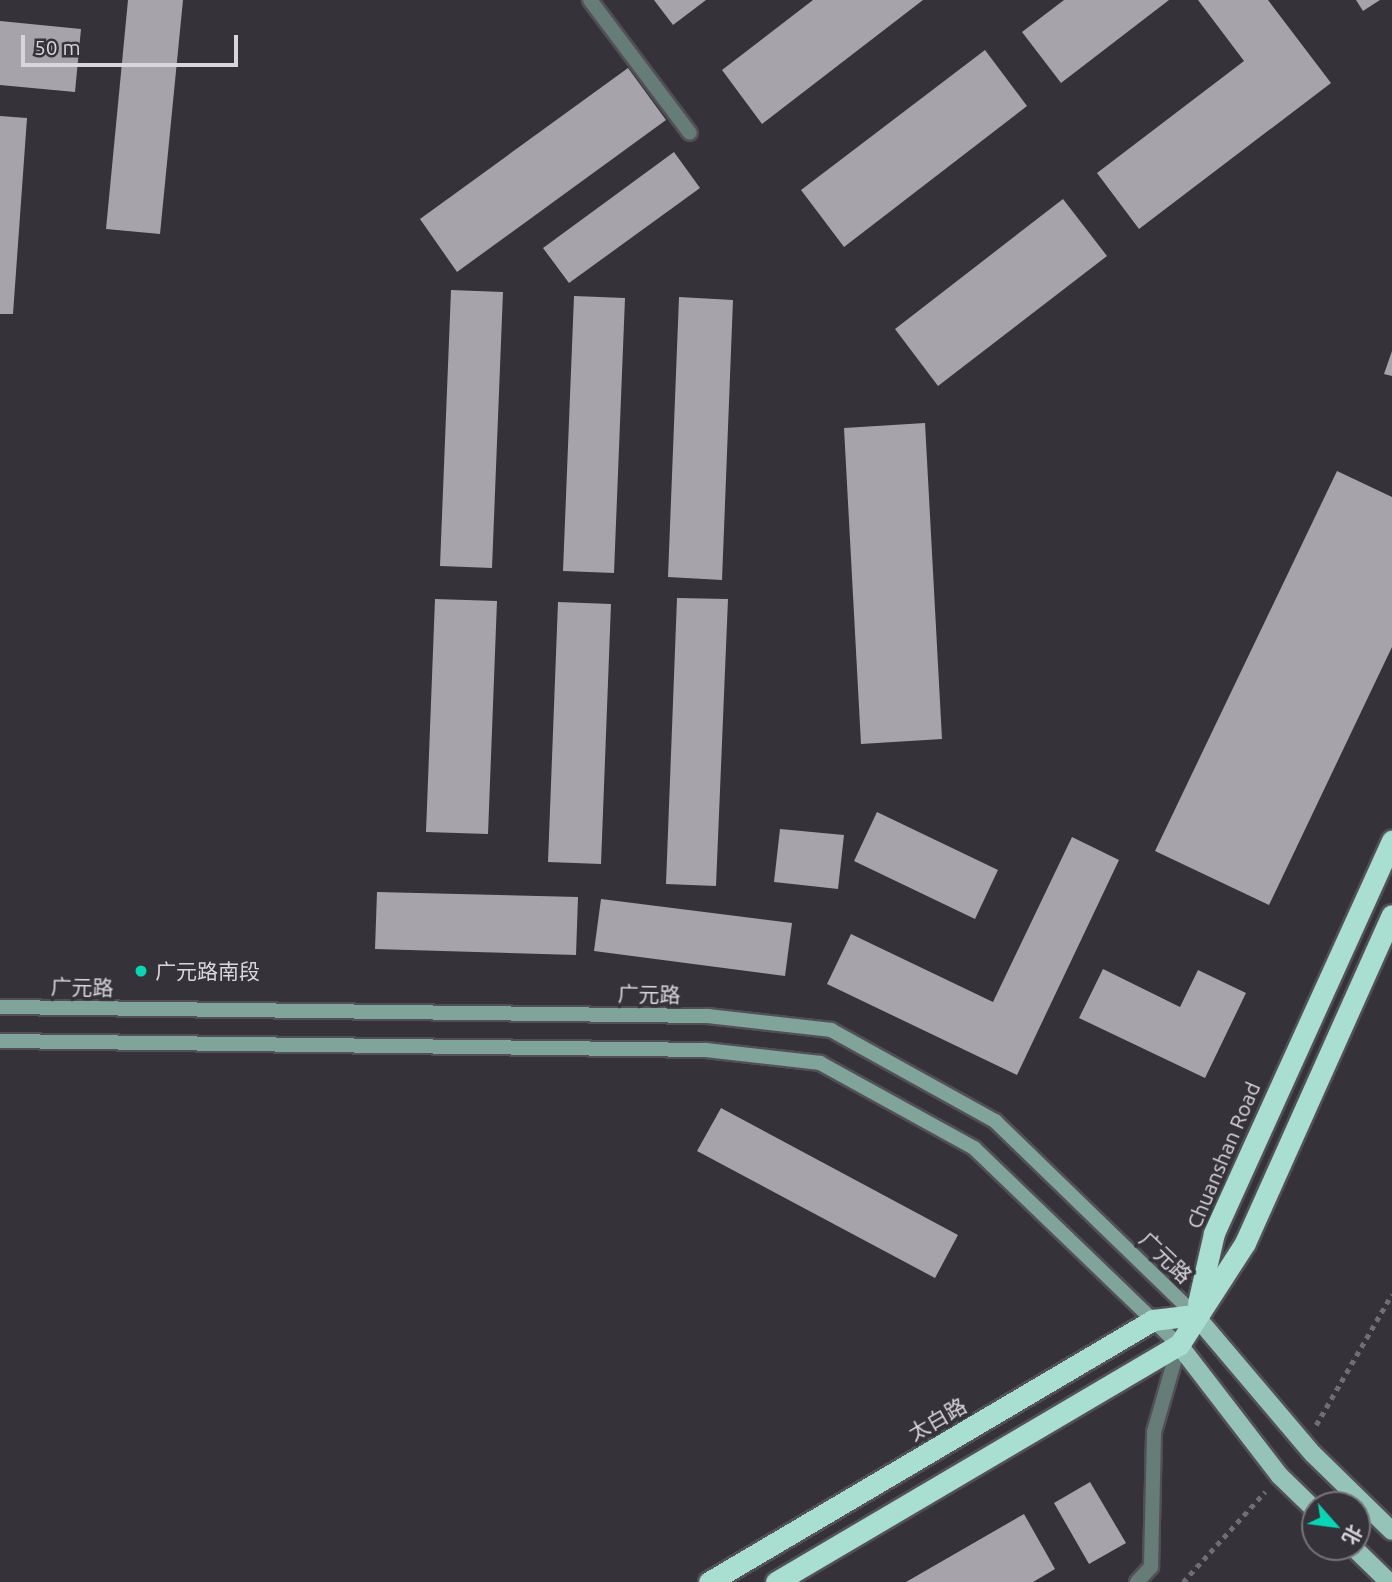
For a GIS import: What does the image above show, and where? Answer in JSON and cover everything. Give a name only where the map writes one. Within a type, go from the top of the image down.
[{"type":"highway","name":"Chuanshan Road","points":[[1195,1315],[1214,1233],[1392,841]]},
{"type":"highway","points":[[776,1582],[1179,1345],[1195,1315],[1245,1243],[1392,915]]},
{"type":"highway","name":"太白路","points":[[709,1582],[1153,1320],[1195,1315]]},
{"type":"main road","name":"广元路","points":[[0,1007],[708,1016],[831,1030],[995,1121],[1195,1315]]},
{"type":"main road","points":[[0,1041],[706,1050],[820,1063],[974,1149],[1179,1345],[1280,1476],[1301,1496]]},
{"type":"main road","points":[[1195,1315],[1309,1449],[1392,1531]]},
{"type":"main road","points":[[1367,1561],[1389,1582]]},
{"type":"street","points":[[590,0],[690,132]]},
{"type":"street","points":[[1137,1582],[1151,1567],[1154,1432],[1179,1345]]},
{"type":"path","points":[[1309,1449],[1392,1294]]},
{"type":"path","points":[[1183,1582],[1280,1476]]},
{"type":"building","points":[[128,0],[183,0],[160,234],[106,229]]},
{"type":"building","points":[[654,0],[706,0],[673,25]]},
{"type":"building","points":[[813,0],[923,0],[762,124],[722,70]]},
{"type":"building","points":[[1064,0],[1169,0],[1061,83],[1022,32]]},
{"type":"building","points":[[1198,0],[1268,0],[1331,83],[1139,229],[1097,173],[1244,61]]},
{"type":"building","points":[[1356,0],[1380,0],[1363,11]]},
{"type":"building","points":[[0,21],[81,29],[75,92],[0,85]]},
{"type":"building","points":[[985,50],[1027,106],[844,247],[801,190]]},
{"type":"building","points":[[628,68],[666,120],[457,272],[420,219]]},
{"type":"building","points":[[0,116],[27,118],[13,314],[0,314]]},
{"type":"building","points":[[674,152],[700,188],[569,283],[543,248]]},
{"type":"building","points":[[1063,199],[1107,256],[938,386],[895,329]]},
{"type":"building","points":[[451,290],[503,292],[492,568],[440,566]]},
{"type":"building","points":[[574,296],[625,298],[614,573],[563,571]]},
{"type":"building","points":[[679,297],[733,300],[722,580],[668,577]]},
{"type":"building","points":[[1392,351],[1392,376],[1384,374]]},
{"type":"building","points":[[925,423],[942,739],[861,744],[844,428]]},
{"type":"building","points":[[1337,471],[1392,497],[1392,647],[1269,905],[1155,851]]},
{"type":"building","points":[[677,598],[728,599],[716,886],[666,884]]},
{"type":"building","points":[[435,599],[497,601],[488,834],[426,832]]},
{"type":"building","points":[[558,602],[611,604],[601,864],[548,862]]},
{"type":"building","points":[[877,812],[998,870],[975,919],[854,861]]},
{"type":"building","points":[[780,829],[844,835],[838,889],[774,882]]},
{"type":"building","points":[[1072,837],[1119,860],[1017,1075],[827,984],[851,934],[993,1002]]},
{"type":"building","points":[[377,892],[578,897],[576,955],[375,949]]},
{"type":"building","points":[[601,899],[792,923],[785,976],[594,951]]},
{"type":"building","points":[[1103,969],[1180,1007],[1198,970],[1246,993],[1205,1078],[1079,1018]]},
{"type":"building","points":[[721,1108],[958,1235],[935,1278],[697,1151]]},
{"type":"building","points":[[1090,1482],[1126,1543],[1089,1564],[1054,1503]]},
{"type":"building","points":[[1024,1514],[1055,1569],[1033,1582],[906,1582]]},
{"type":"place","name":"广元路南段","points":[[141,971]]}]
